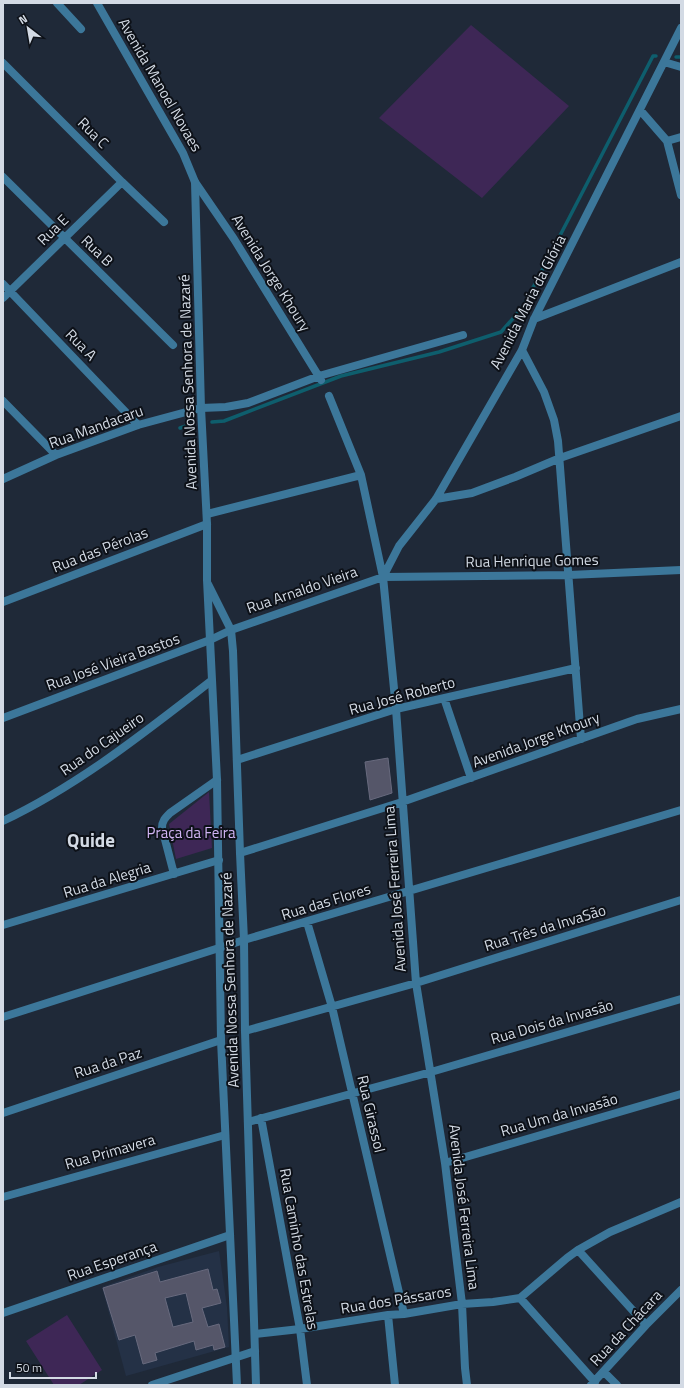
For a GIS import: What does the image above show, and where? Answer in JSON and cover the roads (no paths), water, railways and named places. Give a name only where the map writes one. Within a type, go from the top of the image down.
[{"type":"street","points":[[56,3],[81,29]]},
{"type":"street","name":"Avenida Manoel Novaes","points":[[97,3],[183,153],[195,182]]},
{"type":"street","name":"Avenida Maria da Glória","points":[[383,577],[399,546],[436,499],[522,350],[534,319],[681,28]]},
{"type":"street","name":"Rua C","points":[[3,62],[122,182],[164,222]]},
{"type":"street","points":[[664,62],[681,67]]},
{"type":"street","points":[[640,110],[667,141],[681,195]]},
{"type":"street","points":[[667,141],[681,137]]},
{"type":"street","name":"Rua B","points":[[3,177],[173,345]]},
{"type":"street","name":"Rua E","points":[[3,298],[122,182]]},
{"type":"street","name":"Avenida Jorge Khoury","points":[[195,182],[234,239],[320,378]]},
{"type":"street","name":"Avenida Nossa Senhora de Nazaré","points":[[195,182],[201,408],[208,524],[207,580],[217,780],[221,1040],[237,1385]]},
{"type":"street","points":[[534,319],[681,262]]},
{"type":"street","name":"Rua A","points":[[3,284],[138,425]]},
{"type":"street","name":"Rua Mandacaru","points":[[3,479],[56,455],[138,425],[201,408],[226,408],[248,403],[320,378],[463,335]]},
{"type":"street","points":[[522,350],[544,392],[554,420],[560,458],[581,739]]},
{"type":"street","name":"Avenida José Ferreira Lima","points":[[329,396],[361,475],[383,577],[396,709],[416,983],[445,1163],[462,1304],[467,1385]]},
{"type":"street","points":[[3,401],[56,455]]},
{"type":"street","points":[[436,499],[472,493],[560,458],[681,416]]},
{"type":"street","points":[[207,514],[361,475]]},
{"type":"street","name":"Rua das Pérolas","points":[[3,602],[208,524]]},
{"type":"street","name":"Rua Henrique Gomes","points":[[383,577],[569,575],[681,570]]},
{"type":"street","name":"Rua Arnaldo Vieira","points":[[231,630],[383,577]]},
{"type":"street","name":"Avenida Nossa Senhora de Nazaré","points":[[207,580],[231,630],[233,650],[244,940],[245,1031],[256,1334],[256,1385]]},
{"type":"street","name":"Rua José Vieira Bastos","points":[[3,718],[210,640],[231,630]]},
{"type":"street","name":"Rua José Roberto","points":[[237,760],[396,709],[576,668]]},
{"type":"street","name":"Rua do Cajueiro","points":[[3,821],[24,811],[69,785],[164,718],[211,682]]},
{"type":"street","points":[[444,698],[470,778]]},
{"type":"street","name":"Avenida Jorge Khoury","points":[[402,802],[638,718],[681,708]]},
{"type":"street","points":[[174,874],[162,828],[164,819],[170,813],[217,780]]},
{"type":"street","points":[[240,853],[402,802]]},
{"type":"street","name":"Rua das Flores","points":[[3,1018],[244,940],[681,810]]},
{"type":"street","name":"Rua da Alegria","points":[[3,925],[219,860]]},
{"type":"street","name":"Rua Três da InvaSão","points":[[416,983],[681,900]]},
{"type":"street","name":"Rua Girassol","points":[[307,922],[332,1007],[404,1314]]},
{"type":"street","points":[[245,1031],[416,983]]},
{"type":"street","name":"Rua Dois da Invasão","points":[[431,1072],[681,999]]},
{"type":"street","name":"Rua da Paz","points":[[3,1113],[221,1040]]},
{"type":"street","points":[[248,1122],[431,1072]]},
{"type":"street","name":"Rua Um da Invasão","points":[[445,1163],[681,1094]]},
{"type":"street","name":"Rua Caminho das Estrelas","points":[[261,1118],[300,1329],[307,1385]]},
{"type":"street","name":"Rua Primavera","points":[[3,1197],[225,1134]]},
{"type":"street","points":[[593,1383],[520,1298],[578,1250],[610,1232],[680,1204]]},
{"type":"street","name":"Rua Esperança","points":[[3,1313],[230,1235]]},
{"type":"street","points":[[578,1250],[646,1325]]},
{"type":"street","name":"Rua da Chácara","points":[[593,1383],[646,1325],[681,1290]]},
{"type":"street","name":"Rua dos Pássaros","points":[[256,1334],[404,1314],[462,1304],[493,1302],[520,1298]]},
{"type":"street","points":[[388,1315],[394,1385]]},
{"type":"street","points":[[152,1385],[255,1351]]},
{"type":"street","points":[[604,1372],[618,1385]]},
{"type":"waterway","points":[[212,422],[224,421],[341,376],[439,352],[501,332],[523,307],[653,56],[656,56]]},
{"type":"waterway","points":[[676,57],[681,57]]},
{"type":"waterway","points":[[180,428],[192,424]]},
{"type":"district","name":"Quide","points":[[91,840]]},
{"type":"park label","name":"Praça da Feira","points":[[191,833]]}]
